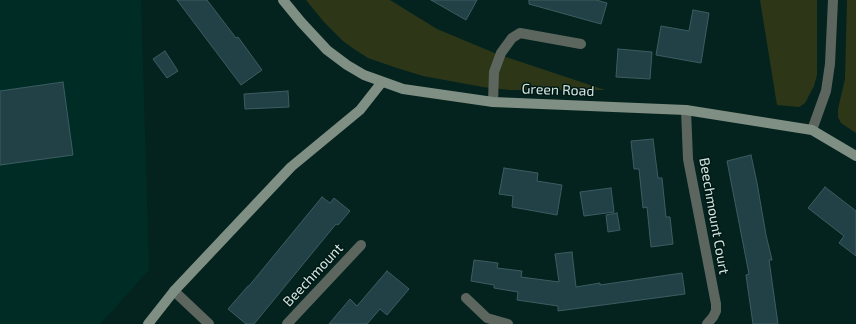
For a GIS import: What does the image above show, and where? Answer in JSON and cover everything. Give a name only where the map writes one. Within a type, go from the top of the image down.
[{"type":"street","name":"Green Road","points":[[283,0],[327,50],[347,65],[364,75],[403,89],[493,102],[686,110],[812,130],[856,156]]},
{"type":"street","points":[[812,130],[826,91],[830,64],[833,0]]},
{"type":"street","points":[[493,102],[494,72],[501,52],[512,38],[520,34],[582,44]]},
{"type":"street","points":[[148,324],[174,291],[291,167],[360,110],[382,82]]},
{"type":"street","name":"Beechmount Court","points":[[686,110],[688,159],[716,304],[716,311],[707,324]]},
{"type":"street","name":"Beechmount","points":[[287,324],[361,245]]},
{"type":"street","points":[[174,291],[209,324]]},
{"type":"street","points":[[466,298],[487,318],[508,324]]},
{"type":"shaded area","points":[[0,0],[141,0],[149,270],[100,324],[0,324]]},
{"type":"shaded area","points":[[306,0],[390,0],[437,29],[497,54],[605,90],[510,90],[483,87],[423,76],[368,58],[354,49],[343,41],[324,22]]},
{"type":"shaded area","points":[[760,0],[817,0],[817,75],[814,86],[805,103],[799,107],[777,105]]},
{"type":"shaded area","points":[[847,0],[856,0],[856,133],[841,123],[838,117],[838,109],[845,79]]},
{"type":"building","points":[[177,0],[207,0],[236,38],[238,37],[262,70],[241,85]]},
{"type":"building","points":[[431,0],[477,0],[466,20]]},
{"type":"building","points":[[529,0],[596,0],[607,3],[601,24],[529,4]]},
{"type":"building","points":[[693,10],[709,13],[701,63],[656,55],[661,26],[689,31]]},
{"type":"building","points":[[618,49],[652,52],[650,79],[616,77]]},
{"type":"building","points":[[165,51],[178,71],[167,78],[153,59]]},
{"type":"building","points":[[63,82],[73,155],[0,165],[0,91]]},
{"type":"building","points":[[288,91],[289,107],[245,109],[244,94]]},
{"type":"building","points":[[653,139],[658,178],[662,178],[666,217],[670,217],[673,244],[651,247],[647,207],[643,208],[639,169],[634,169],[631,141]]},
{"type":"building","points":[[751,155],[772,260],[769,260],[778,324],[753,324],[746,275],[749,274],[727,161]]},
{"type":"building","points":[[504,168],[538,173],[537,181],[562,185],[557,215],[512,207],[513,196],[499,194]]},
{"type":"building","points":[[825,187],[856,211],[856,256],[839,243],[844,236],[808,208]]},
{"type":"building","points":[[611,188],[614,212],[584,216],[580,192]]},
{"type":"building","points":[[322,197],[330,203],[334,198],[350,211],[338,225],[336,224],[254,324],[246,324],[228,309],[249,286]]},
{"type":"building","points":[[617,213],[620,230],[608,232],[606,215]]},
{"type":"building","points":[[572,252],[576,287],[682,273],[685,294],[558,311],[558,306],[517,300],[518,292],[494,288],[494,285],[471,281],[474,260],[498,263],[497,268],[522,271],[521,277],[559,282],[555,254]]},
{"type":"building","points":[[387,271],[409,289],[387,315],[380,309],[367,324],[329,324],[350,299],[357,306]]}]
